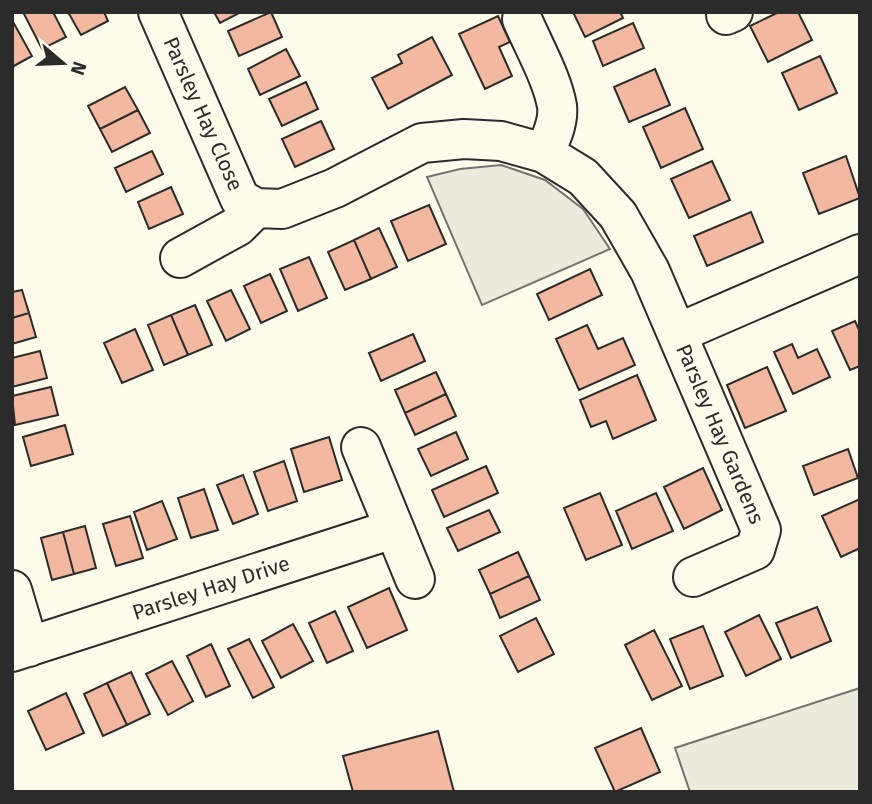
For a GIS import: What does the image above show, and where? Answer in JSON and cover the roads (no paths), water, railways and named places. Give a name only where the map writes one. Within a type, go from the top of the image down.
[{"type":"street","name":"Parsley Hay Close","points":[[158,12],[240,199],[256,208],[282,209],[335,188],[422,143]]},
{"type":"street","points":[[522,19],[557,107],[554,131],[544,153]]},
{"type":"street","name":"Parsley Hay Gardens","points":[[422,143],[464,139],[501,141],[544,153],[583,177],[618,215],[650,271],[761,530],[755,550],[692,577]]},
{"type":"street","name":"Parsley Hay Close","points":[[180,258],[239,226],[256,208]]},
{"type":"street","name":"Parsley Hay Gardens","points":[[678,333],[860,254]]},
{"type":"street","points":[[361,447],[415,579]]},
{"type":"street","name":"Parsley Hay Drive","points":[[21,649],[393,529]]},
{"type":"street","points":[[12,590],[21,649]]}]
